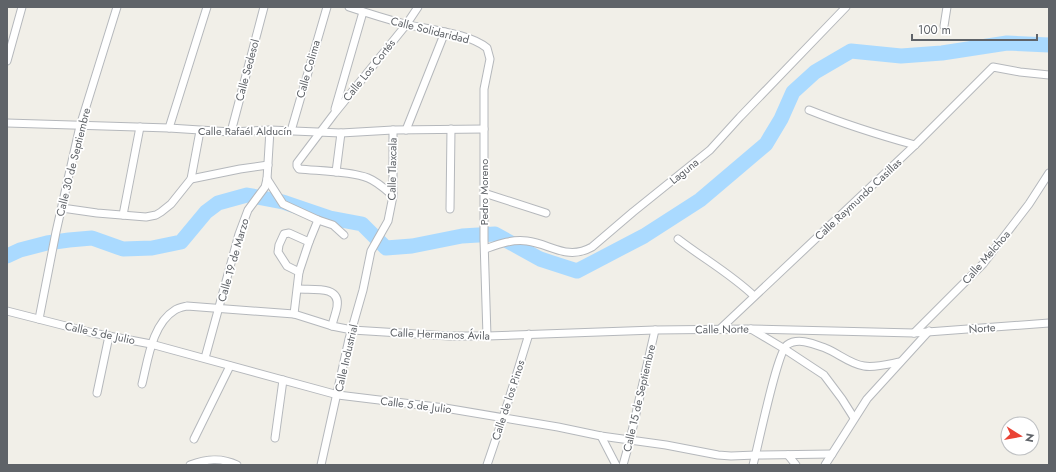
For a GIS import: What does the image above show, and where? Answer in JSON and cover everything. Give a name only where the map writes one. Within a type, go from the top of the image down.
[{"type":"street","points":[[7,61],[22,7]]},
{"type":"street","name":"Calle 30 de Septiembre","points":[[39,319],[56,232],[80,126],[117,7]]},
{"type":"street","points":[[169,128],[208,7]]},
{"type":"street","name":"Calle Sedesol","points":[[231,132],[264,7]]},
{"type":"street","name":"Calle Colima","points":[[290,131],[327,7]]},
{"type":"street","name":"Calle Solidaridad","points":[[349,7],[406,24],[445,32],[481,42],[488,48]]},
{"type":"street","name":"Calle Los Cortés","points":[[336,172],[298,168],[297,163],[319,132],[418,7]]},
{"type":"street","name":"Laguna","points":[[485,249],[497,244],[517,240],[529,241],[551,249],[572,253],[586,251],[592,247],[710,150],[846,7]]},
{"type":"street","points":[[944,26],[947,7]]},
{"type":"street","points":[[334,114],[363,12]]},
{"type":"street","points":[[406,130],[445,32]]},
{"type":"street","name":"Pedro Moreno","points":[[487,336],[484,240],[484,88],[490,59],[488,48]]},
{"type":"street","name":"Calle Raymundo Casillas","points":[[720,329],[915,145],[993,67],[1049,75]]},
{"type":"street","points":[[809,110],[883,136],[915,145]]},
{"type":"street","name":"Calle Rafaél Alducín","points":[[7,123],[169,128],[231,132],[270,130],[341,133],[393,130],[484,129]]},
{"type":"street","points":[[123,215],[140,127]]},
{"type":"street","points":[[450,209],[451,129]]},
{"type":"street","points":[[270,130],[268,184],[283,204],[333,225],[344,235]]},
{"type":"street","name":"Calle Tlaxcala","points":[[371,251],[388,221],[394,196],[393,130]]},
{"type":"street","points":[[62,208],[146,217],[156,215],[171,204],[191,179],[200,131]]},
{"type":"street","points":[[341,133],[336,172],[366,177],[380,184],[394,196]]},
{"type":"street","points":[[191,179],[240,168],[268,164]]},
{"type":"street","name":"Calle Melchoa","points":[[914,333],[983,264],[1029,204],[1049,174]]},
{"type":"street","name":"Calle 19 de Marzo","points":[[142,384],[151,344],[166,316],[176,309],[187,306],[219,308],[239,234],[248,210],[268,184]]},
{"type":"street","points":[[484,193],[546,213]]},
{"type":"street","points":[[294,314],[299,272],[318,220]]},
{"type":"street","points":[[299,272],[287,266],[278,252],[279,245],[284,234],[287,233],[309,242]]},
{"type":"street","points":[[678,239],[739,282],[754,296]]},
{"type":"street","name":"Calle Industrial","points":[[322,465],[352,330],[364,290],[371,251]]},
{"type":"street","points":[[298,289],[326,290],[335,294],[337,307],[332,326]]},
{"type":"street","points":[[205,358],[219,308]]},
{"type":"street","name":"Calle Hermanos Ávila","points":[[219,308],[294,314],[332,326],[352,330],[449,336],[529,334]]},
{"type":"street","name":"Calle 5 de Julio","points":[[7,310],[108,336],[151,344],[338,395],[445,408],[718,455],[832,454]]},
{"type":"street","name":"Norte","points":[[914,333],[1049,323]]},
{"type":"street","name":"Calle Norte","points":[[529,334],[720,329],[914,333]]},
{"type":"street","points":[[750,329],[783,348],[824,375],[842,398],[854,418]]},
{"type":"street","name":"Calle 15 de Septiembre","points":[[622,465],[630,440],[655,330]]},
{"type":"street","points":[[825,465],[867,399],[929,331]]},
{"type":"street","name":"Calle de los Pinos","points":[[487,465],[529,334]]},
{"type":"street","points":[[97,393],[108,336]]},
{"type":"street","points":[[753,465],[783,348],[792,342],[810,342],[864,366],[900,362]]},
{"type":"street","points":[[194,439],[230,366]]},
{"type":"street","points":[[274,438],[283,380]]},
{"type":"street","points":[[601,436],[616,465]]},
{"type":"street","points":[[788,454],[796,465]]},
{"type":"street","points":[[190,465],[209,459],[218,459],[237,465]]},
{"type":"waterway","points":[[7,256],[20,250],[47,243],[92,238],[123,249],[152,248],[181,242],[206,212],[218,203],[247,195],[283,202],[330,218],[362,224],[386,248],[412,246],[462,236],[495,234],[540,259],[577,271],[644,236],[700,200],[766,144],[781,119],[793,92],[815,72],[851,51],[901,56],[942,53],[1007,43],[1049,45]]}]
